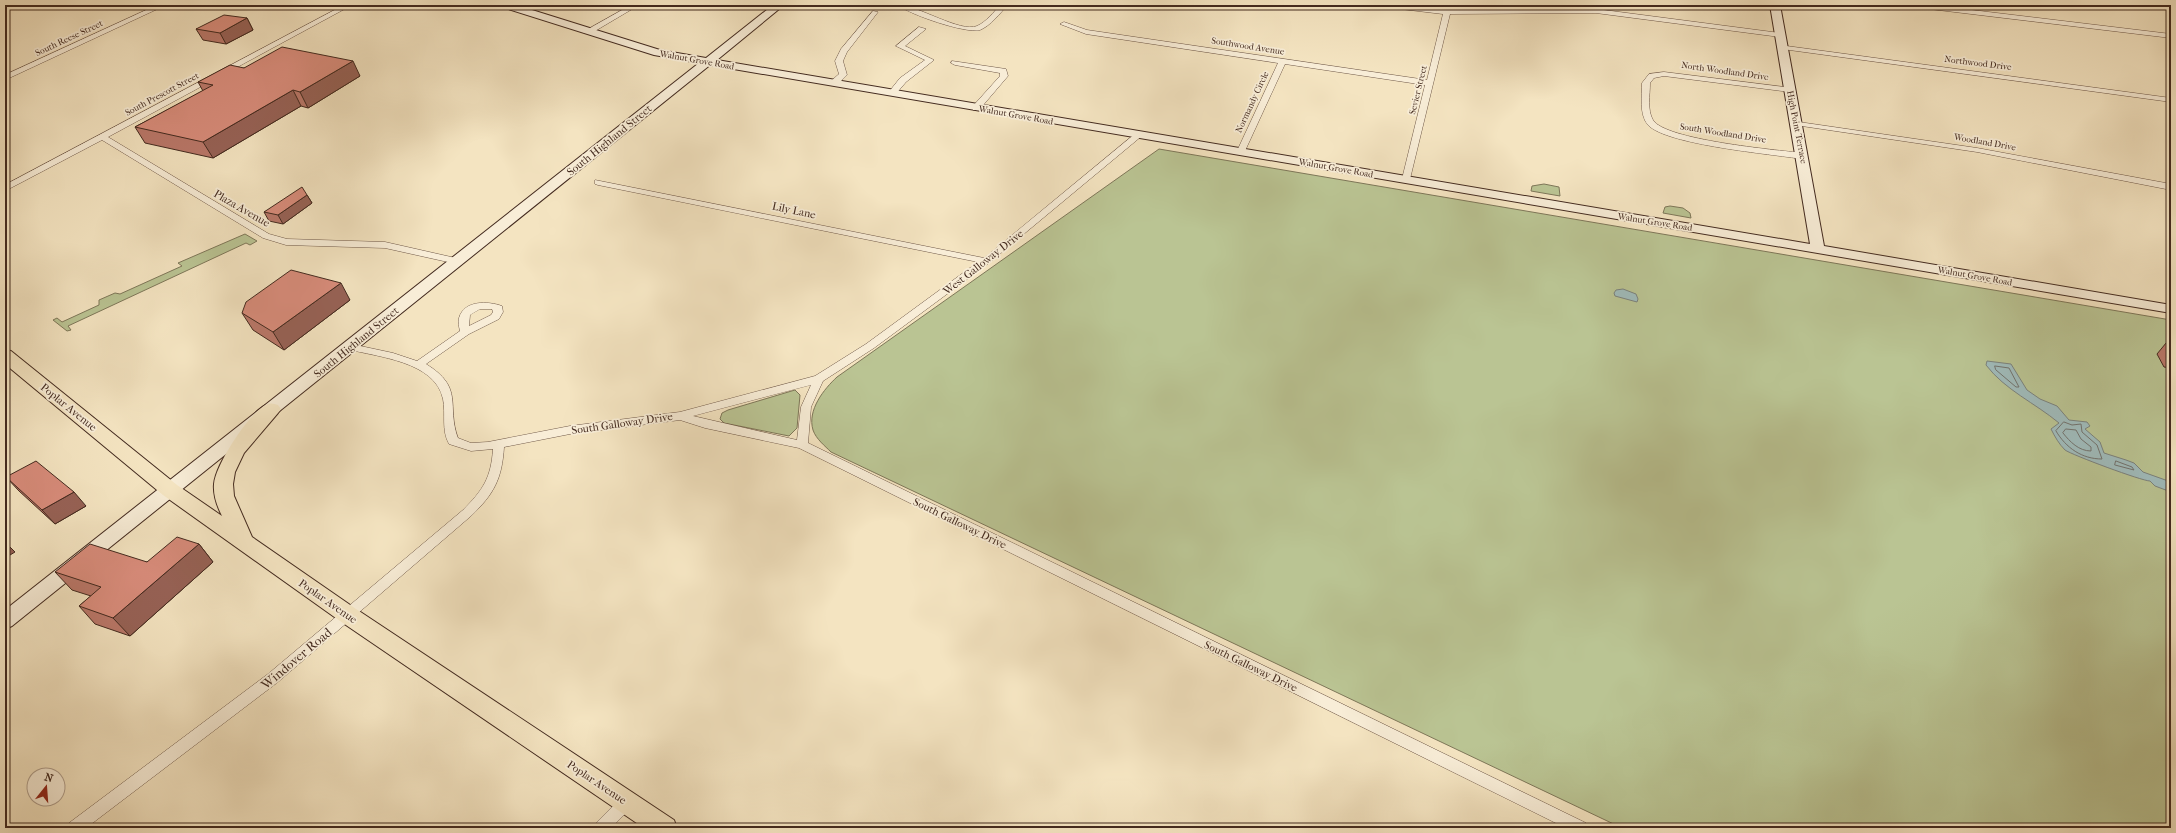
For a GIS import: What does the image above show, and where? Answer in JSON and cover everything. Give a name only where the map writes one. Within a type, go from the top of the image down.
[{"type":"main road","name":"Walnut Grove Road","points":[[506,5],[650,52],[2171,309]]},
{"type":"main road","name":"South Highland Street","points":[[5,621],[558,182],[705,62],[779,5]]},
{"type":"main road","name":"High Point Terrace","points":[[1775,5],[1818,249]]},
{"type":"main road","name":"Poplar Avenue","points":[[5,355],[170,490],[348,615],[665,828]]},
{"type":"main road","points":[[244,542],[228,506],[223,483],[227,470],[238,450],[272,410]]},
{"type":"street","name":"South Reese Street","points":[[5,72],[150,5]]},
{"type":"street","name":"South Reese Street","points":[[5,78],[163,5]]},
{"type":"street","name":"South Prescott Street","points":[[5,188],[349,5]]},
{"type":"street","points":[[587,32],[636,5]]},
{"type":"street","points":[[901,5],[931,17],[971,29],[979,28],[1004,5]]},
{"type":"street","points":[[1384,5],[1449,9],[1588,11],[1780,35]]},
{"type":"street","points":[[1913,5],[2171,36]]},
{"type":"street","name":"Sevier Street","points":[[1406,179],[1449,9]]},
{"type":"street","points":[[834,83],[843,75],[839,62],[844,50],[875,12]]},
{"type":"street","name":"Southwood Avenue","points":[[1064,24],[1086,32],[1430,83]]},
{"type":"street","points":[[892,93],[903,80],[930,60],[900,46],[922,29]]},
{"type":"street","name":"Northwood Drive","points":[[1782,48],[2171,100]]},
{"type":"street","name":"Normandy Circle","points":[[1241,151],[1282,62]]},
{"type":"street","points":[[955,63],[1003,71],[1004,76],[976,108]]},
{"type":"street","name":"North Woodland Drive","points":[[1657,75],[1680,75],[1790,90]]},
{"type":"street","name":"South Woodland Drive","points":[[1657,75],[1648,79],[1646,83],[1648,117],[1656,127],[1681,137],[1802,156]]},
{"type":"street","name":"Woodland Drive","points":[[1795,124],[1977,150],[2171,187]]},
{"type":"street","name":"West Galloway Drive","points":[[680,416],[819,379],[870,346],[986,261],[1139,135]]},
{"type":"street","name":"Plaza Avenue","points":[[103,137],[266,236],[286,242],[305,244],[385,245],[457,261]]},
{"type":"street","name":"Lily Lane","points":[[598,182],[986,261]]},
{"type":"street","points":[[418,365],[465,332]]},
{"type":"street","name":"South Galloway Drive","points":[[351,347],[401,358],[428,370],[446,391],[448,398],[449,432],[453,441],[471,447],[499,444],[576,429],[680,416],[704,424],[802,445],[1580,828]]},
{"type":"street","points":[[802,445],[806,408],[819,379]]},
{"type":"street","name":"Windover Road","points":[[74,828],[273,678],[477,503],[494,481],[498,471],[499,444]]},
{"type":"street","points":[[601,828],[627,802]]},
{"type":"green space","points":[[1159,149],[2171,320],[2171,828],[1622,828],[831,452],[818,439],[813,430],[812,415],[818,400],[837,377]]},
{"type":"green space","points":[[1544,184],[1559,187],[1560,196],[1531,191],[1532,186]]},
{"type":"green space","points":[[1670,206],[1683,208],[1690,213],[1691,218],[1663,213],[1665,207]]},
{"type":"green space","points":[[245,234],[257,241],[250,245],[246,243],[68,326],[71,330],[67,331],[53,320],[57,318],[62,322],[99,305],[99,300],[115,293],[120,294],[182,266],[178,263]]},
{"type":"green space","points":[[795,390],[800,395],[797,428],[789,436],[724,423],[720,419],[722,413],[728,410]]},
{"type":"water","points":[[1623,289],[1636,294],[1638,299],[1637,302],[1615,296],[1614,293],[1616,290]]},
{"type":"water","points":[[1987,361],[2011,364],[2027,390],[2040,399],[2057,406],[2069,420],[2087,422],[2090,426],[2085,429],[2100,442],[2104,453],[2134,463],[2143,472],[2171,482],[2171,492],[2155,486],[2150,481],[2134,477],[2065,450],[2051,429],[2059,423],[2002,382],[1986,365]]},
{"type":"building","points":[[224,15],[247,18],[220,33],[196,29]]},
{"type":"building","points":[[282,47],[353,61],[300,92],[293,90],[203,142],[135,127],[213,85],[198,82],[230,65],[244,68]]},
{"type":"building","points":[[302,187],[307,195],[278,215],[264,212]]},
{"type":"building","points":[[291,270],[341,283],[273,332],[242,313],[246,302]]},
{"type":"building","points":[[36,461],[74,492],[42,510],[6,477]]},
{"type":"building","points":[[177,537],[199,544],[113,618],[79,606],[101,587],[55,572],[90,544],[147,562]]}]
